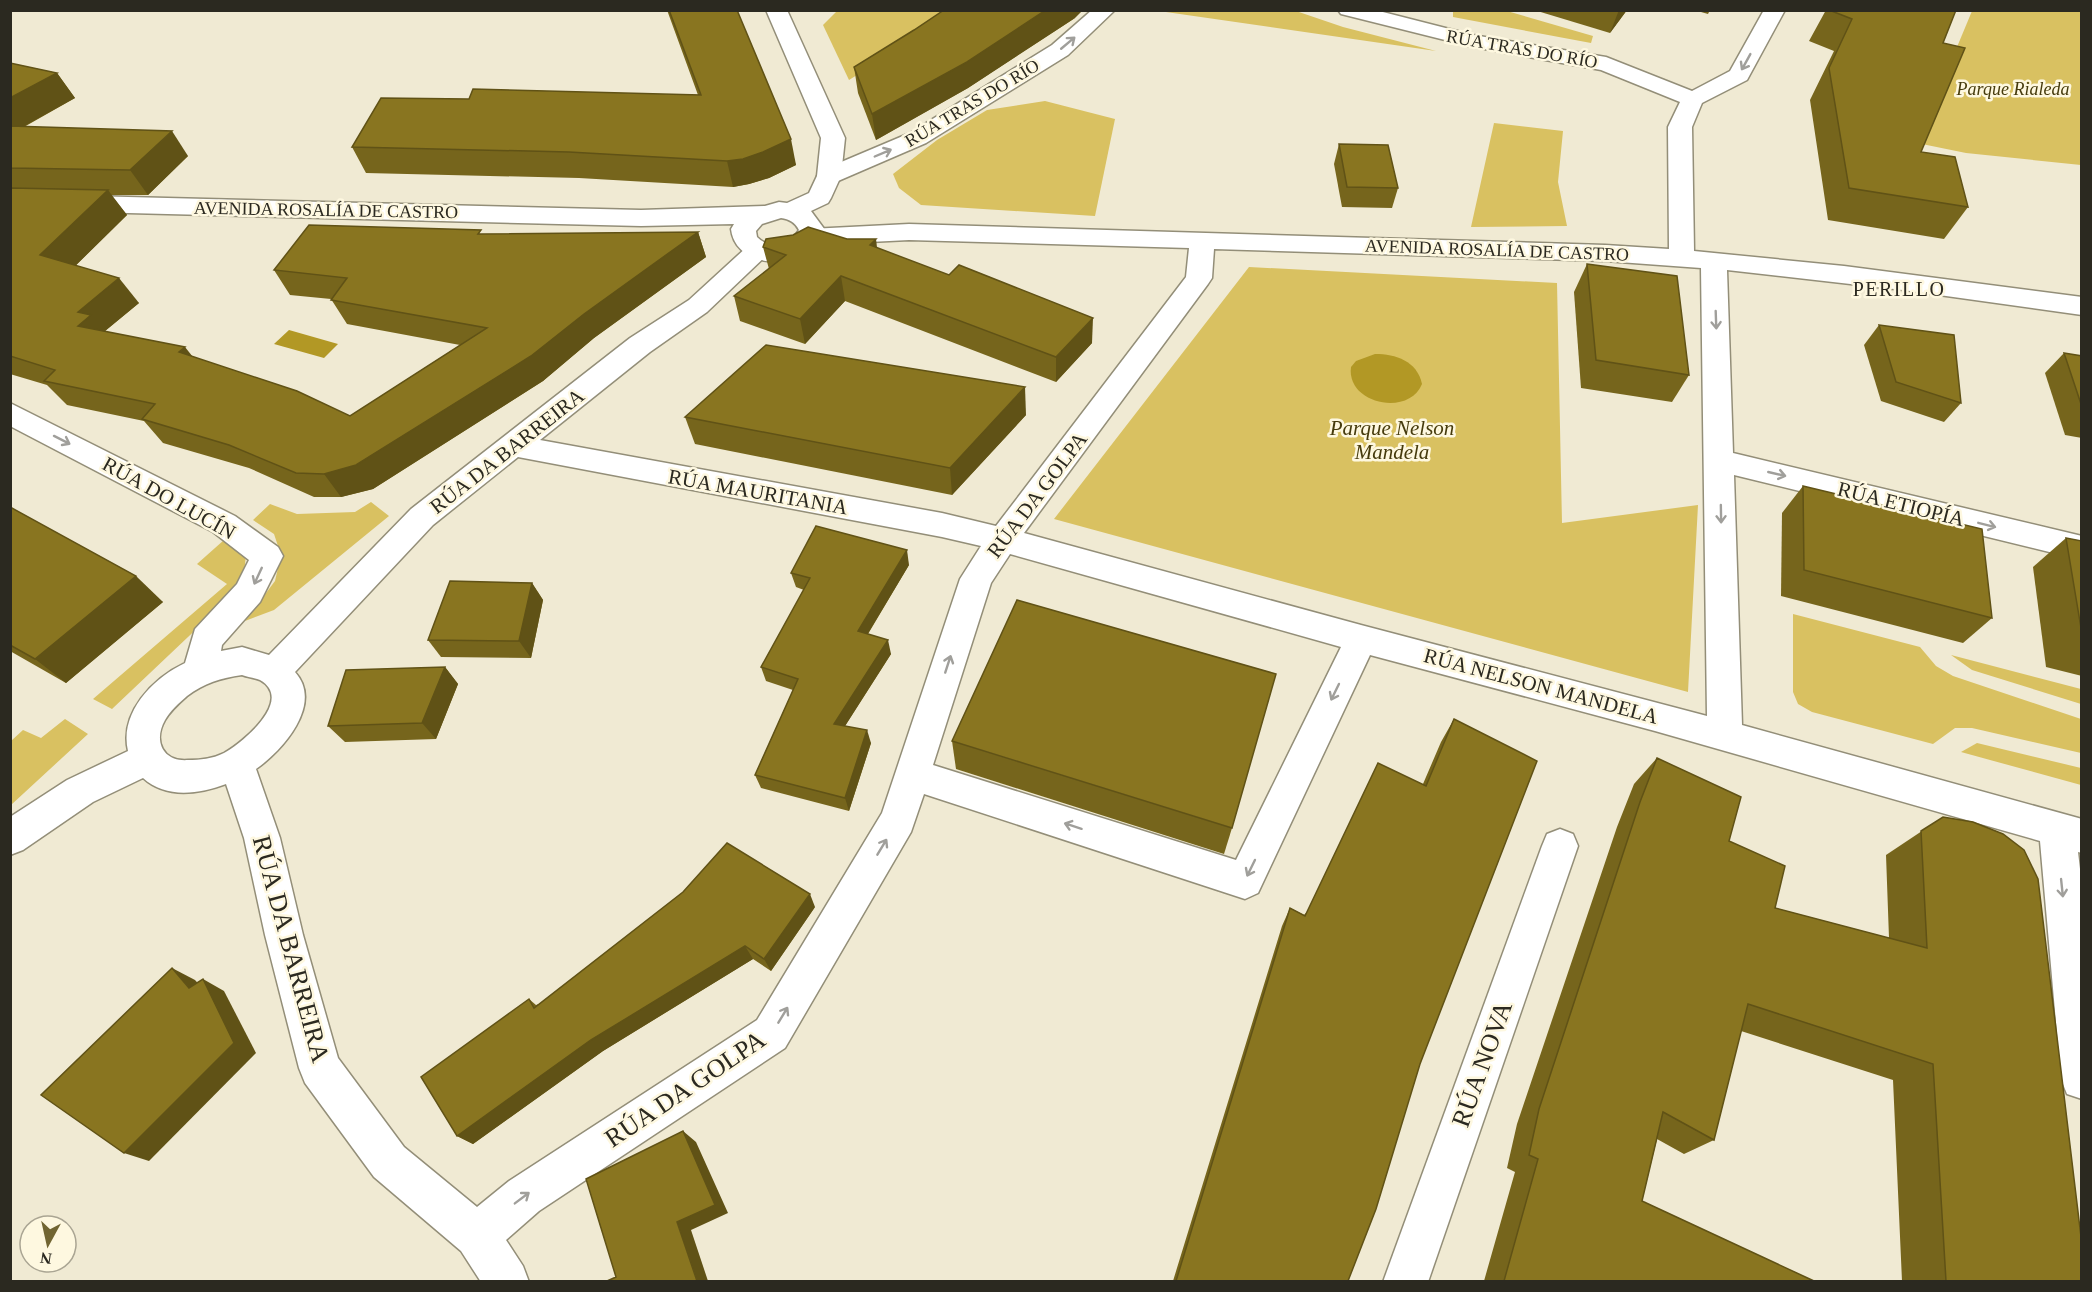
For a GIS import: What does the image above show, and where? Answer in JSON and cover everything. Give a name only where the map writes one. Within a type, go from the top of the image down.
[{"type":"street","points":[[776,10],[833,138],[829,177],[803,223],[792,250],[780,254],[749,242],[754,218],[764,214],[779,210],[803,223]]},
{"type":"street","name":"RÚA TRAS DO RÍO","points":[[829,177],[918,138],[1060,50],[1105,10]]},
{"type":"street","name":"RÚA TRAS DO RÍO","points":[[1348,10],[1473,41],[1606,64],[1693,99]]},
{"type":"street","points":[[1682,258],[1680,127],[1693,99],[1739,75],[1775,10]]},
{"type":"street","name":"AVENIDA ROSALÍA DE CASTRO","points":[[10,202],[641,218],[764,214]]},
{"type":"street","name":"AVENIDA ROSALÍA DE CASTRO","points":[[641,218],[710,225],[749,242]]},
{"type":"street","name":"AVENIDA ROSALÍA DE CASTRO","points":[[803,223],[909,232],[1594,252],[1682,258],[1901,280],[2082,306]]},
{"type":"street","name":"RÚA DA GOLPA","points":[[477,1235],[524,1196],[771,1034],[898,820],[976,579],[1001,539],[1199,278],[1202,240]]},
{"type":"street","name":"RÚA DA BARREIRA","points":[[275,671],[422,517],[515,446],[640,345],[698,306],[749,242]]},
{"type":"street","points":[[1714,261],[1725,735]]},
{"type":"street","name":"RÚA DO LUCÍN","points":[[10,413],[224,524],[267,556],[249,593],[207,639],[200,671]]},
{"type":"street","name":"RÚA MAURITANIA","points":[[515,446],[942,525],[1001,539]]},
{"type":"street","name":"RÚA ETIOPÍA","points":[[1720,461],[2082,548]]},
{"type":"street","name":"RÚA NELSON MANDELA","points":[[1001,539],[1361,639],[1725,735],[2069,833]]},
{"type":"street","points":[[912,774],[1245,881],[1361,639]]},
{"type":"street","points":[[242,662],[260,664],[275,671],[285,683],[288,699],[284,716],[274,734],[258,750],[237,765],[216,774],[195,778],[174,777],[158,770],[147,759],[142,742],[146,722],[158,703],[170,691],[200,671],[221,664],[242,662]]},
{"type":"street","points":[[10,838],[80,791],[147,759]]},
{"type":"street","name":"RÚA DA BARREIRA","points":[[237,765],[262,838],[284,935],[320,1068],[389,1162],[477,1235],[507,1281]]},
{"type":"street","points":[[2069,833],[2082,1079]]},
{"type":"street","name":"RÚA NOVA","points":[[1405,1281],[1560,846]]},
{"type":"green space","points":[[837,11],[960,11],[849,80],[823,25]]},
{"type":"green space","points":[[1159,11],[1296,11],[1343,27],[1436,51]]},
{"type":"green space","points":[[1453,11],[1507,11],[1593,36],[1591,43],[1453,17]]},
{"type":"green space","name":"Parque Rialeda","points":[[1972,11],[2081,11],[2081,165],[1966,153],[1917,143]]},
{"type":"green space","points":[[1045,101],[1115,119],[1095,216],[921,205],[899,188],[893,174],[937,140],[987,110]]},
{"type":"green space","points":[[1494,123],[1563,131],[1558,182],[1567,226],[1471,227]]},
{"type":"green space","name":"Parque Nelson Mandela","points":[[1249,267],[1557,283],[1562,523],[1698,505],[1688,692],[1054,519]]},
{"type":"green space","points":[[371,502],[389,516],[274,610],[245,621],[275,581],[281,555],[274,534],[253,520],[270,504],[297,514],[355,512]]},
{"type":"green space","points":[[224,540],[246,555],[244,573],[226,601],[112,709],[93,699],[227,584],[197,564]]},
{"type":"green space","points":[[1793,614],[1920,647],[1936,666],[1953,676],[2081,719],[2081,753],[1972,728],[1955,728],[1933,744],[1812,712],[1798,704],[1793,692]]},
{"type":"green space","points":[[1951,655],[2081,689],[2081,704],[1972,670]]},
{"type":"green space","points":[[65,719],[88,734],[11,805],[11,741],[23,730],[41,738]]},
{"type":"green space","points":[[1977,743],[2081,768],[2081,785],[1961,752]]},
{"type":"shaded area","points":[[289,330],[338,344],[324,358],[274,344]]},
{"type":"shaded area","points":[[1375,354],[1398,357],[1416,370],[1422,384],[1415,394],[1393,403],[1380,402],[1358,390],[1352,380],[1351,367],[1356,361]]},
{"type":"building","points":[[669,10],[737,10],[791,139],[743,159],[727,161],[569,152],[352,147],[381,98],[469,99],[473,89],[701,95]]},
{"type":"building","points":[[944,10],[1046,10],[967,62],[872,114],[854,67]]},
{"type":"building","points":[[1829,10],[1956,10],[1943,43],[1965,48],[1921,152],[1955,157],[1968,207],[1849,188],[1829,68],[1852,19]]},
{"type":"building","points":[[10,63],[57,73],[10,98]]},
{"type":"building","points":[[10,126],[172,131],[130,170],[10,168]]},
{"type":"building","points":[[1339,144],[1388,145],[1398,188],[1347,187]]},
{"type":"building","points":[[10,188],[108,190],[40,255],[119,278],[78,312],[91,315],[78,326],[185,347],[179,352],[297,391],[350,416],[487,328],[331,300],[347,278],[274,270],[309,225],[481,230],[478,234],[698,232],[584,314],[531,356],[356,465],[324,474],[296,473],[229,445],[142,419],[155,404],[44,381],[55,370],[10,356]]},
{"type":"building","points":[[808,227],[847,239],[876,239],[870,245],[949,275],[959,265],[1093,318],[1056,357],[841,276],[800,319],[734,296],[786,255],[763,247],[766,239],[793,235]]},
{"type":"building","points":[[1587,264],[1677,276],[1689,375],[1596,360]]},
{"type":"building","points":[[1879,325],[1954,335],[1961,403],[1896,382]]},
{"type":"building","points":[[766,345],[1025,387],[950,468],[685,417]]},
{"type":"building","points":[[2064,353],[2082,356],[2082,407]]},
{"type":"building","points":[[1803,486],[1982,529],[1992,618],[1804,570]]},
{"type":"building","points":[[10,507],[136,576],[35,659],[10,645]]},
{"type":"building","points":[[816,526],[907,550],[858,631],[888,640],[834,724],[867,730],[845,798],[755,775],[798,679],[761,667],[810,578],[791,573]]},
{"type":"building","points":[[2066,538],[2082,541],[2082,634]]},
{"type":"building","points":[[450,581],[532,583],[519,641],[428,640]]},
{"type":"building","points":[[1017,600],[1276,674],[1232,828],[952,741]]},
{"type":"building","points":[[445,667],[422,723],[328,726],[346,670]]},
{"type":"building","points":[[1454,719],[1537,761],[1420,1064],[1376,1209],[1348,1281],[1176,1281],[1290,908],[1305,916],[1378,763],[1426,786]]},
{"type":"building","points":[[1657,758],[1741,797],[1729,841],[1785,866],[1775,908],[1927,948],[1921,831],[1943,817],[1973,822],[2003,834],[2024,850],[2038,879],[2082,1245],[2082,1281],[1946,1281],[1933,1064],[1748,1004],[1714,1140],[1663,1112],[1642,1201],[1814,1281],[1504,1281],[1538,1159],[1529,1155],[1539,1109],[1640,802]]},
{"type":"building","points":[[727,843],[810,894],[764,959],[745,946],[591,1040],[457,1136],[421,1077],[529,999],[534,1008],[683,892]]},
{"type":"building","points":[[172,968],[189,988],[203,979],[234,1043],[124,1153],[41,1095]]},
{"type":"building","points":[[683,1131],[715,1205],[677,1222],[697,1281],[607,1281],[616,1277],[586,1179]]},
{"type":"district","name":"PERILLO","points":[[1899,289]]}]
